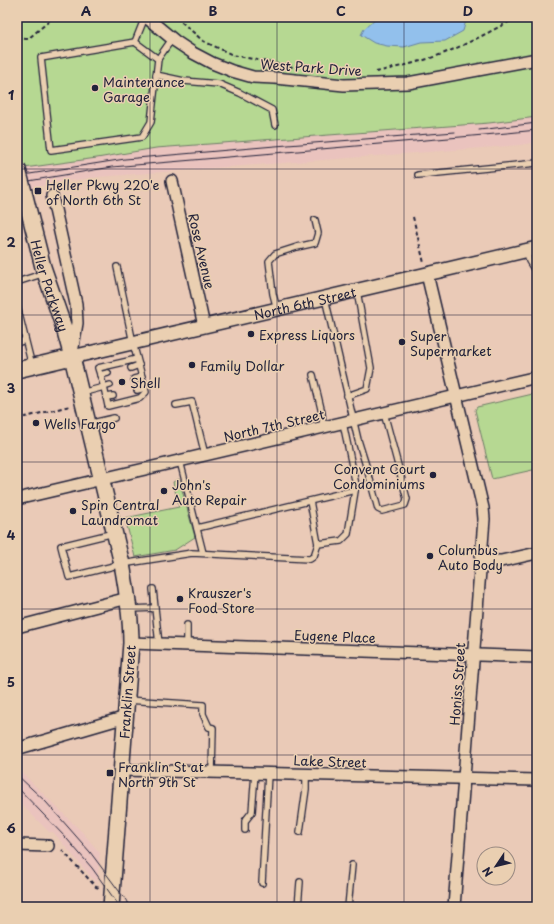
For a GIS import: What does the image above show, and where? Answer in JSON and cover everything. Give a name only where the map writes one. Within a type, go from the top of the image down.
[{"type":"main road","name":"Heller Parkway","points":[[17,166],[45,273],[64,328],[72,357],[101,480]]},
{"type":"main road","points":[[17,370],[72,357]]},
{"type":"main road","name":"Franklin Street","points":[[101,480],[122,564],[131,620],[126,717],[111,907]]},
{"type":"street","name":"West Park Drive","points":[[146,17],[172,39],[193,53],[212,63],[253,77],[344,85],[408,83],[537,59]]},
{"type":"street","name":"Rose Avenue","points":[[172,181],[204,326]]},
{"type":"street","name":"Heller Parkway","points":[[52,196],[76,304],[77,322],[72,357]]},
{"type":"street","name":"North 6th Street","points":[[72,357],[357,291],[425,268],[532,249]]},
{"type":"street","name":"Honiss Street","points":[[425,268],[484,519],[454,907]]},
{"type":"street","name":"North 7th Street","points":[[17,499],[537,377]]},
{"type":"street","points":[[481,561],[501,560],[537,553]]},
{"type":"street","points":[[17,627],[129,604]]},
{"type":"street","name":"Eugene Place","points":[[131,643],[537,657]]},
{"type":"street","points":[[17,748],[126,717]]},
{"type":"street","name":"Lake Street","points":[[122,770],[537,780]]},
{"type":"street","points":[[17,845],[48,846]]},
{"type":"lane","points":[[135,42],[146,17]]},
{"type":"lane","points":[[158,59],[135,42],[41,58],[51,150],[142,137],[151,122],[158,59],[172,39]]},
{"type":"lane","points":[[156,75],[184,81],[219,84],[272,110],[275,126]]},
{"type":"lane","points":[[418,175],[537,163]]},
{"type":"lane","points":[[278,309],[273,294],[269,261],[275,254],[315,243],[318,233],[315,220]]},
{"type":"lane","points":[[532,249],[529,261],[537,274]]},
{"type":"lane","points":[[117,267],[133,343],[146,392],[140,398],[108,406],[98,368],[137,359]]},
{"type":"lane","points":[[17,282],[45,273]]},
{"type":"lane","points":[[347,396],[367,389],[371,368],[357,291]]},
{"type":"lane","points":[[318,544],[341,541],[348,534],[356,485],[348,422],[347,396],[325,298]]},
{"type":"lane","points":[[17,306],[32,366]]},
{"type":"lane","points":[[17,343],[25,340]]},
{"type":"lane","points":[[131,368],[139,366]]},
{"type":"lane","points":[[100,375],[108,373]]},
{"type":"lane","points":[[313,375],[322,413],[323,427]]},
{"type":"lane","points":[[134,379],[142,377]]},
{"type":"lane","points":[[80,393],[110,385]]},
{"type":"lane","points":[[137,390],[145,388]]},
{"type":"lane","points":[[106,397],[113,396]]},
{"type":"lane","points":[[176,405],[192,402],[205,455]]},
{"type":"lane","points":[[348,422],[358,440],[378,509],[382,511],[405,504],[407,499],[384,413]]},
{"type":"lane","points":[[88,424],[114,418]]},
{"type":"lane","points":[[180,461],[203,553]]},
{"type":"lane","points":[[197,528],[355,490]]},
{"type":"lane","points":[[114,533],[61,546],[69,577],[122,564],[192,553],[310,559],[314,556],[318,544],[310,501]]},
{"type":"lane","points":[[154,589],[159,644]]},
{"type":"lane","points":[[129,604],[155,608]]},
{"type":"lane","points":[[187,625],[188,645]]},
{"type":"lane","points":[[127,700],[203,704],[203,714],[209,727],[214,728],[212,772]]},
{"type":"lane","points":[[245,830],[245,821],[252,812],[255,773]]},
{"type":"lane","points":[[262,883],[268,774]]},
{"type":"lane","points":[[300,832],[306,789],[306,775]]},
{"type":"lane","points":[[348,907],[352,865]]},
{"type":"lane","points":[[298,907],[300,882]]},
{"type":"path","points":[[17,38],[28,39],[54,17]]},
{"type":"path","points":[[176,17],[203,41],[233,55],[298,69]]},
{"type":"path","points":[[370,74],[442,54],[518,17]]},
{"type":"path","points":[[413,217],[425,268]]},
{"type":"path","points":[[17,419],[71,406]]},
{"type":"path","points":[[62,850],[96,887],[101,888]]},
{"type":"shaded area","points":[[537,117],[537,142],[520,145],[97,177],[60,182],[17,191],[17,169],[156,148],[489,123]]},
{"type":"shaded area","points":[[17,768],[83,833],[100,853],[97,884],[53,832],[49,832],[17,800]]},
{"type":"green space","points":[[17,17],[537,17],[537,117],[489,123],[156,148],[17,169]]},
{"type":"green space","points":[[537,393],[537,469],[492,479],[475,410],[477,407]]},
{"type":"green space","points":[[179,479],[195,537],[175,550],[135,557],[125,518],[179,507],[173,482]]},
{"type":"water","points":[[377,17],[467,17],[463,31],[445,41],[421,42],[404,47],[387,46],[374,43],[361,35],[364,29]]},
{"type":"tram line","points":[[479,130],[537,123]]},
{"type":"tram line","points":[[17,183],[112,167],[537,130]]},
{"type":"tram line","points":[[17,176],[125,159],[455,132]]},
{"type":"tram line","points":[[17,775],[46,802],[90,852],[131,907]]},
{"type":"tram line","points":[[17,787],[67,839],[92,868],[120,907]]},
{"type":"place","name":"Maintenance Garage","points":[[95,88]]},
{"type":"place","name":"Heller Pkwy 220'e of North 6th St","points":[[38,191]]},
{"type":"place","name":"Express Liquors","points":[[251,334]]},
{"type":"place","name":"Super Supermarket","points":[[402,342]]},
{"type":"place","name":"Family Dollar","points":[[192,365]]},
{"type":"place","name":"Shell","points":[[122,382]]},
{"type":"place","name":"Wells Fargo","points":[[36,423]]},
{"type":"place","name":"Convent Court Condominiums","points":[[433,475]]},
{"type":"place","name":"John's Auto Repair","points":[[164,491]]},
{"type":"place","name":"Spin Central Laundromat","points":[[73,511]]},
{"type":"place","name":"Columbus Auto Body","points":[[430,556]]},
{"type":"place","name":"Krauszer's Food Store","points":[[180,599]]},
{"type":"place","name":"Franklin St at North 9th St","points":[[110,773]]}]
